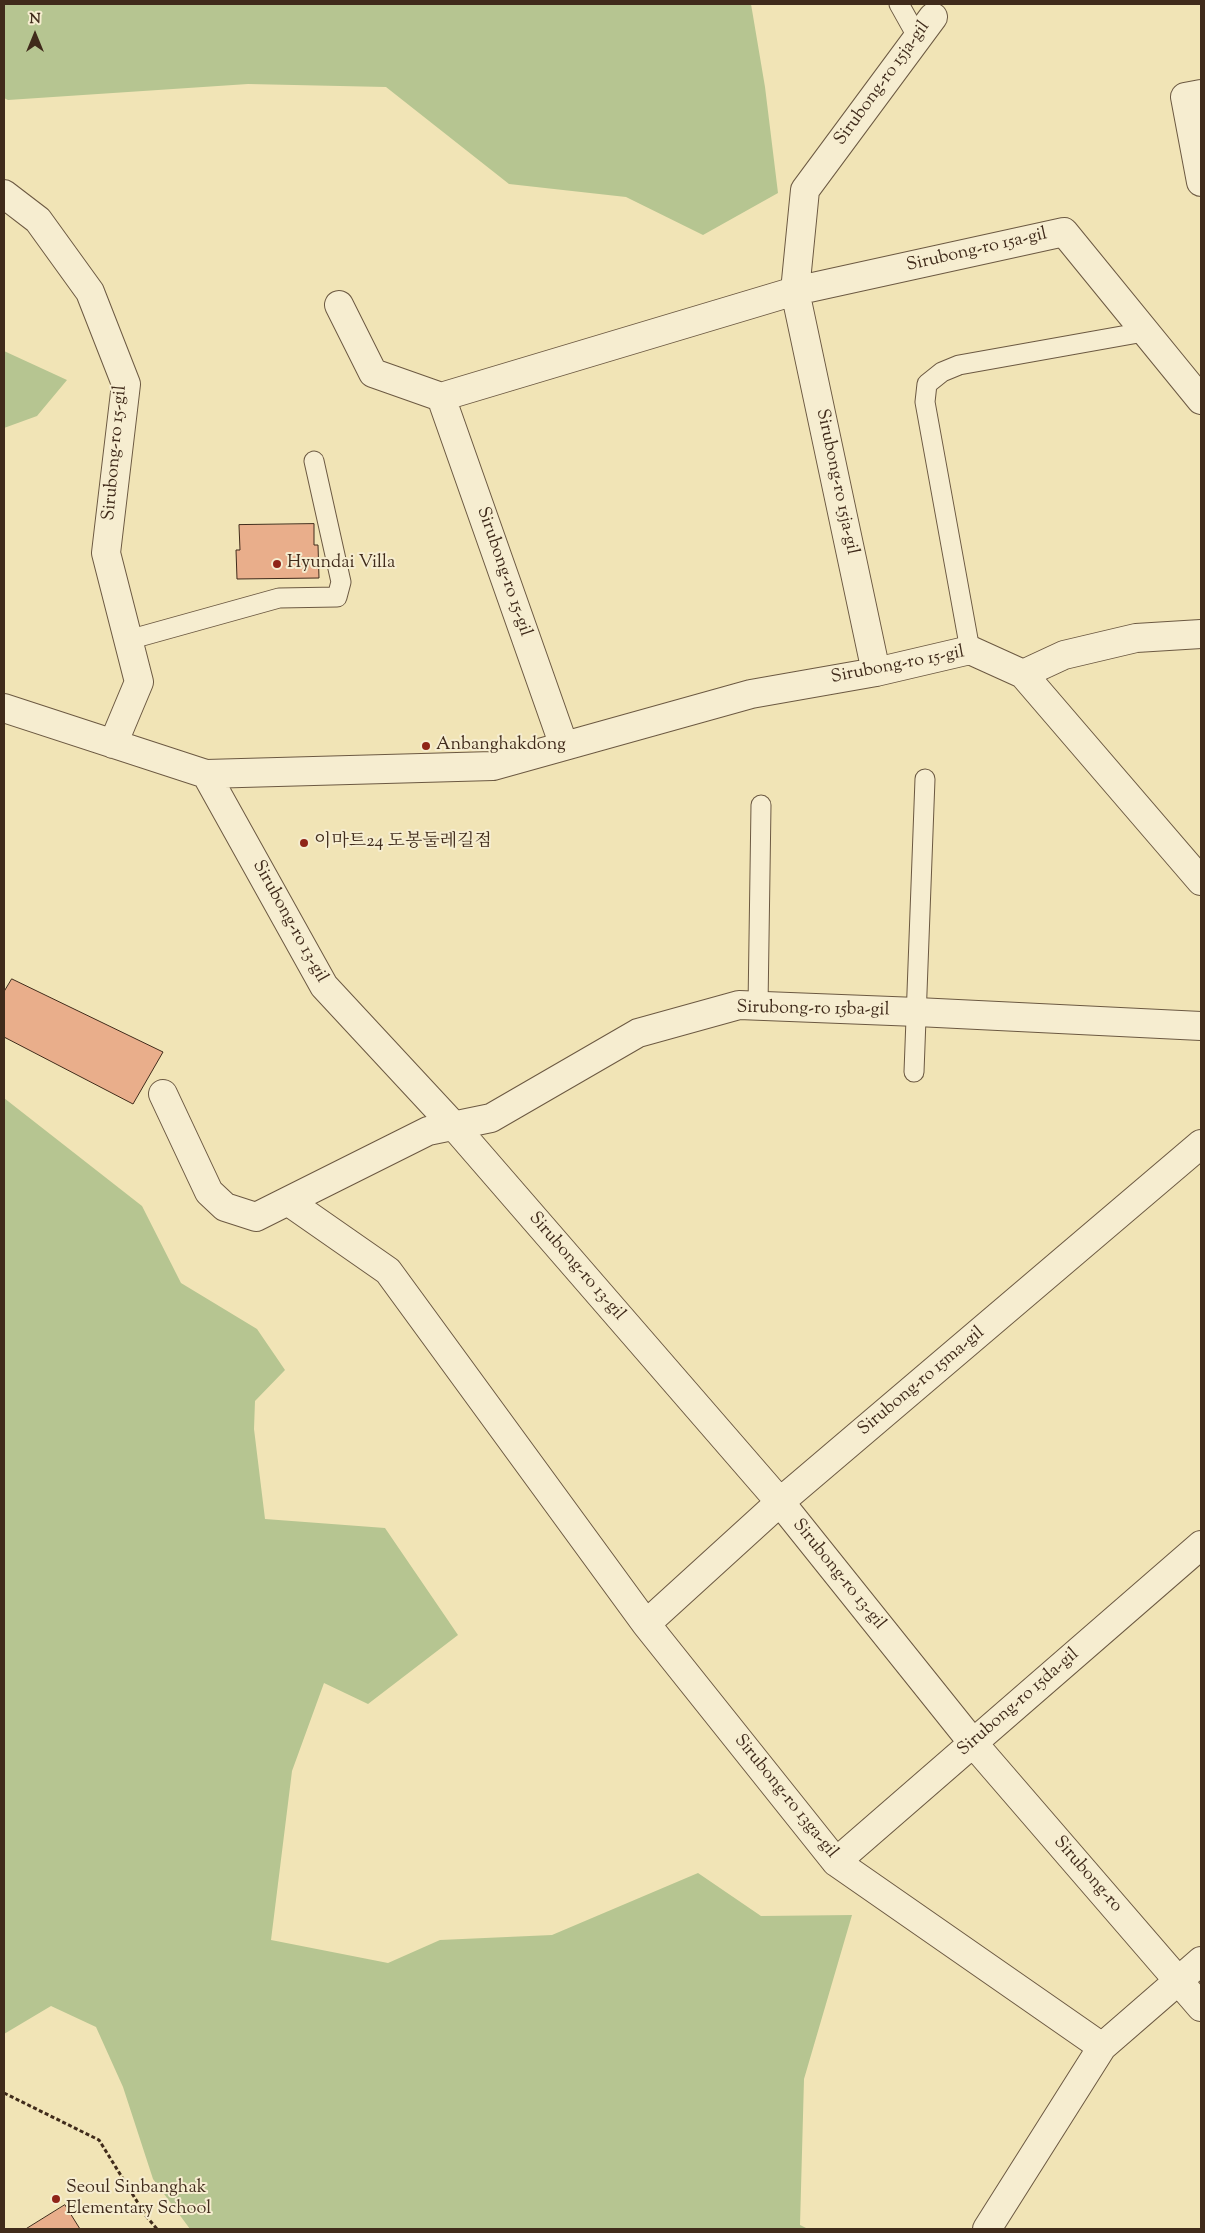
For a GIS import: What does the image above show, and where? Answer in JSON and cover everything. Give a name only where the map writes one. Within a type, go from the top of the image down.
[{"type":"street","name":"Sirubong-ro 15ja-gil","points":[[876,672],[795,291],[805,190],[925,28]]},
{"type":"street","points":[[1201,94],[1185,96],[1201,182]]},
{"type":"street","name":"Sirubong-ro 15-gil","points":[[4,194],[38,220],[90,292],[126,384],[106,553],[139,682],[113,744]]},
{"type":"street","name":"Sirubong-ro 15a-gil","points":[[795,291],[1064,232],[1201,400]]},
{"type":"street","points":[[339,305],[373,373],[441,396],[795,291]]},
{"type":"street","name":"Sirubong-ro 15-gil","points":[[441,396],[564,746]]},
{"type":"street","points":[[1023,674],[1064,655],[1136,638],[1201,634]]},
{"type":"street","name":"Sirubong-ro 15-gil","points":[[4,708],[206,774],[493,766],[752,694],[876,672],[970,650],[1023,674],[1201,881]]},
{"type":"street","name":"Sirubong-ro 13-gil","points":[[206,774],[324,986],[454,1126],[780,1502],[973,1743]]},
{"type":"street","name":"Sirubong-ro 15ba-gil","points":[[162,1094],[209,1192],[225,1207],[256,1217],[428,1131],[491,1118],[638,1033],[739,1005],[1201,1026]]},
{"type":"street","name":"Sirubong-ro 15ma-gil","points":[[646,1624],[780,1502],[1201,1144]]},
{"type":"street","name":"Sirubong-ro 13ga-gil","points":[[289,1202],[388,1271],[646,1624],[836,1862],[1102,2047]]},
{"type":"street","name":"Sirubong-ro 15da-gil","points":[[836,1862],[1201,1545]]},
{"type":"street","name":"Sirubong-ro","points":[[973,1743],[1201,2007]]},
{"type":"street","points":[[987,2229],[1102,2047],[1201,1961]]},
{"type":"lane","points":[[899,4],[925,28]]},
{"type":"lane","points":[[970,650],[925,402],[927,384],[942,372],[959,365],[1144,332]]},
{"type":"lane","points":[[128,640],[279,598],[337,596],[341,582],[314,461]]},
{"type":"lane","points":[[914,1072],[925,779]]},
{"type":"lane","points":[[758,1006],[761,805]]},
{"type":"path","points":[[4,2094],[99,2140],[156,2229]]},
{"type":"green space","points":[[4,4],[751,4],[765,87],[778,193],[703,235],[626,197],[509,184],[386,87],[248,84],[8,100],[4,98]]},
{"type":"green space","points":[[4,351],[67,380],[37,416],[4,428]]},
{"type":"green space","points":[[4,1098],[142,1206],[181,1283],[257,1329],[285,1370],[255,1401],[254,1429],[265,1519],[385,1528],[458,1635],[368,1704],[324,1683],[292,1771],[271,1940],[388,1963],[440,1940],[552,1935],[698,1873],[761,1916],[852,1915],[804,2079],[800,2225],[808,2229],[190,2229],[153,2179],[123,2087],[96,2027],[51,2006],[4,2034]]},
{"type":"building","name":"Hyundai Villa","points":[[314,524],[314,545],[318,545],[319,578],[237,579],[236,550],[240,550],[239,525]]},
{"type":"building","points":[[12,979],[163,1052],[133,1104],[4,1037],[4,992]]},
{"type":"building","points":[[65,2205],[80,2229],[26,2229]]},
{"type":"place","name":"Hyundai Villa","points":[[277,564]]},
{"type":"place","name":"Anbanghakdong","points":[[426,746]]},
{"type":"place","name":"이마트24 도봉둘레길점","points":[[304,843]]},
{"type":"place","name":"Seoul Sinbanghak Elementary School","points":[[56,2199]]}]
